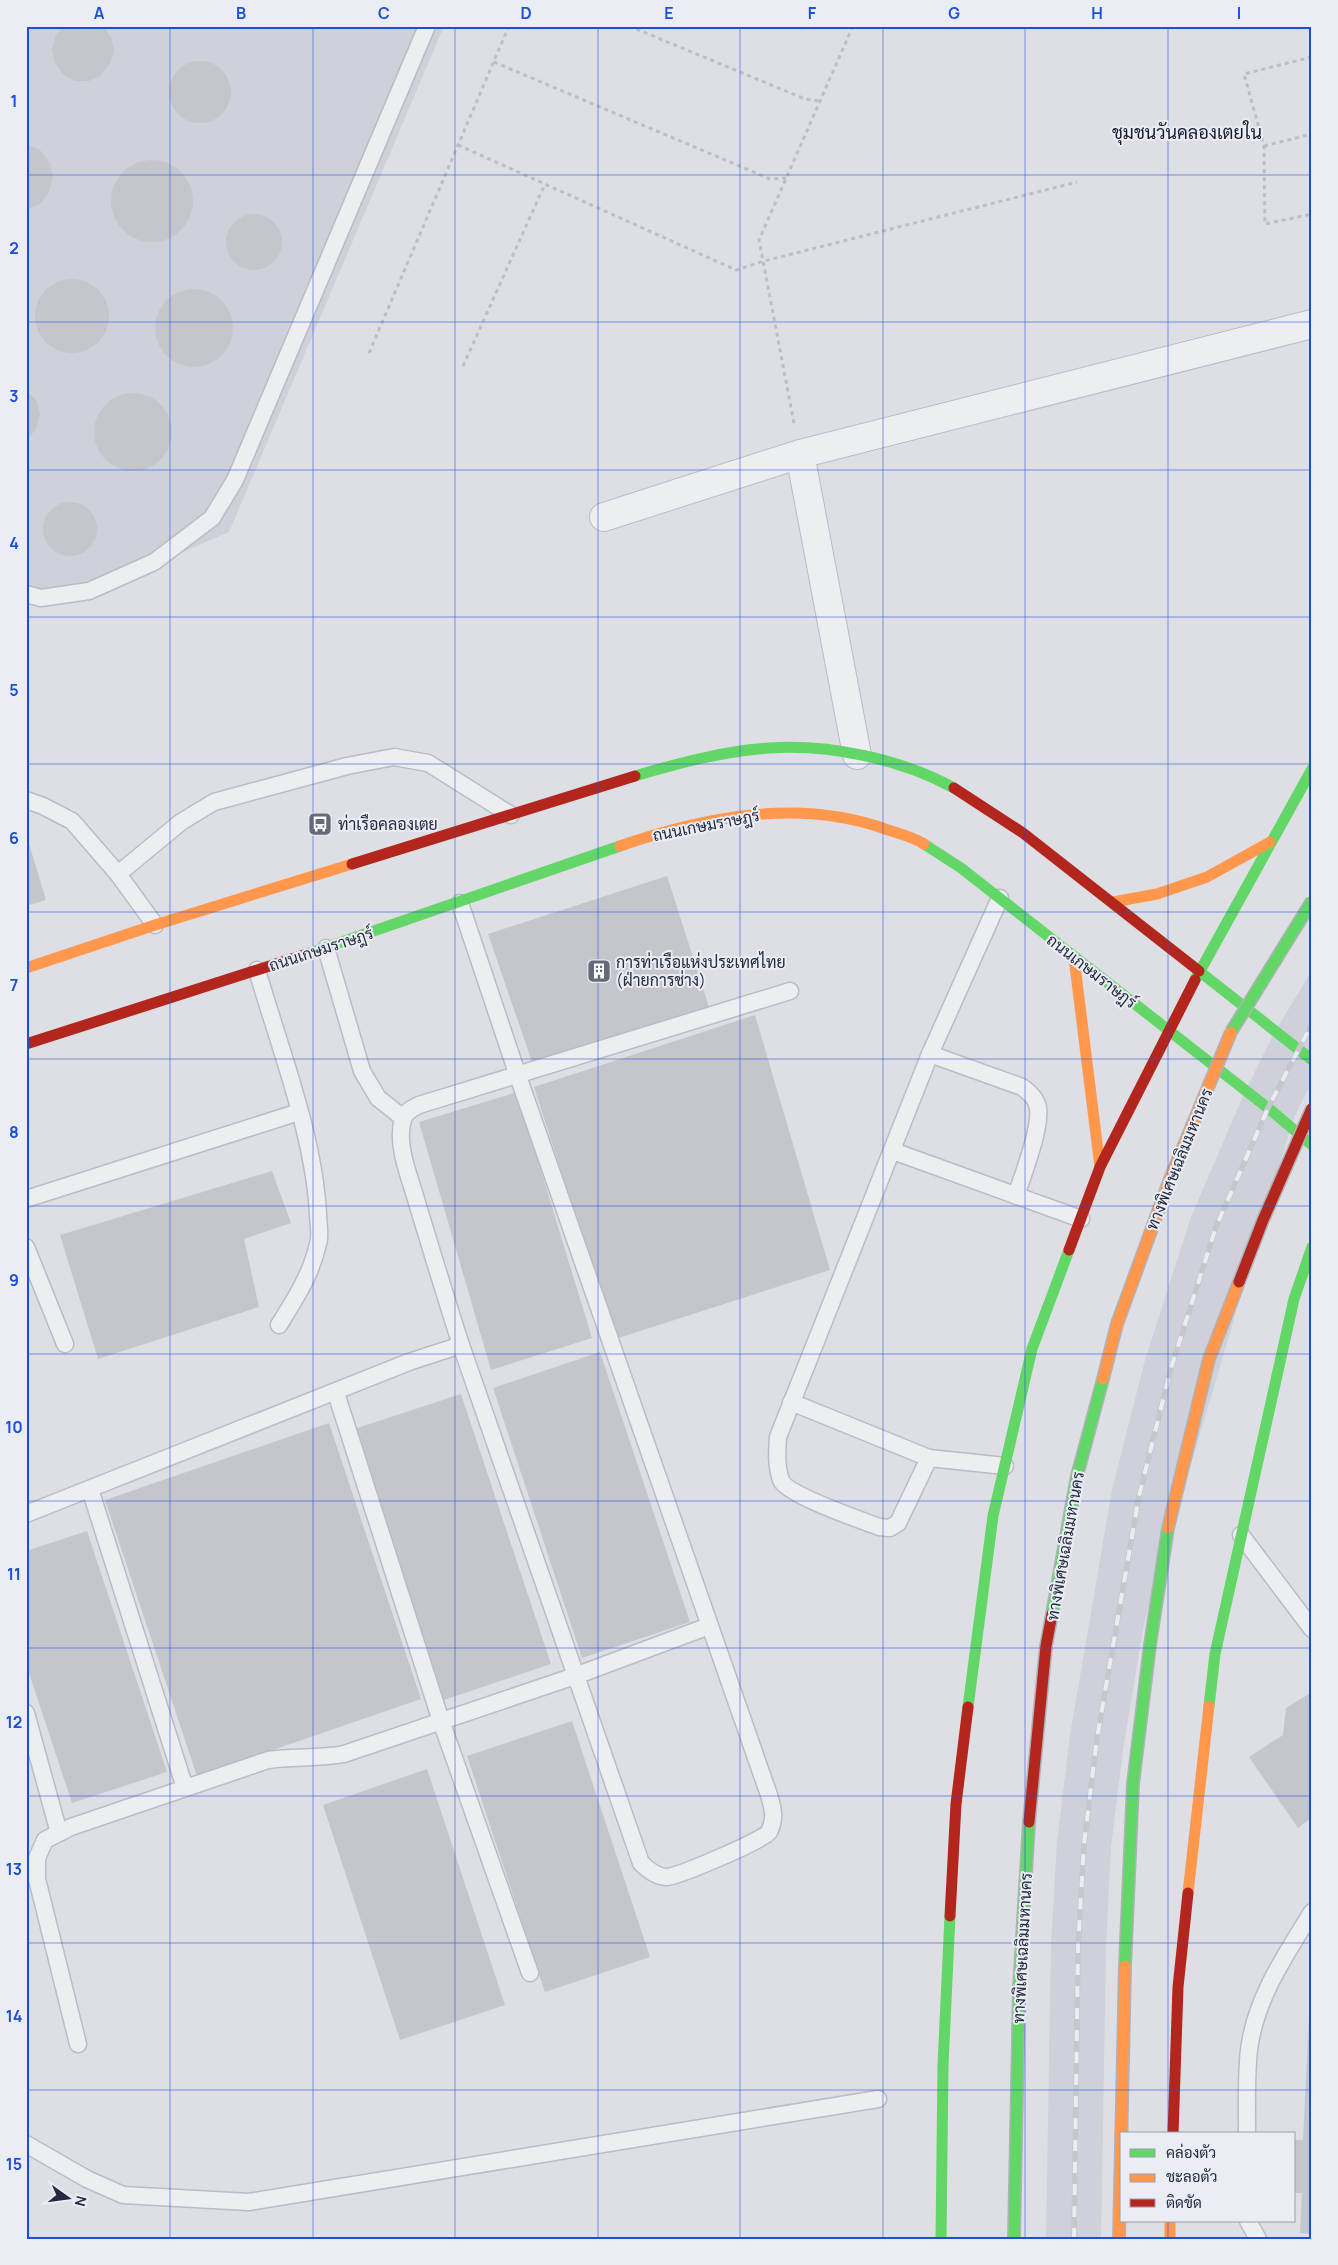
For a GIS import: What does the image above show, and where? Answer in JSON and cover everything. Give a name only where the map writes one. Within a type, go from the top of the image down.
[{"type":"main road","points":[[26,968],[156,925],[675,764],[739,752],[796,748],[857,755],[906,769],[946,784],[990,809],[1113,902],[1312,1060]]},
{"type":"main road","points":[[941,2239],[943,2065],[956,1804],[993,1516],[1032,1349],[1100,1167],[1200,971],[1312,769]]},
{"type":"main road","name":"ถนนเกษมราษฎร์","points":[[26,1044],[460,904],[655,834],[758,813],[811,813],[862,820],[920,841],[961,868],[1074,958],[1169,1030],[1312,1145]]},
{"type":"main road","points":[[1113,902],[1156,894],[1207,877],[1270,842]]},
{"type":"main road","name":"ทางพิเศษเฉลิมมหานคร","points":[[1014,2239],[1019,1989],[1029,1820],[1046,1646],[1077,1476],[1117,1324],[1170,1179],[1228,1038],[1312,901]]},
{"type":"main road","points":[[1074,958],[1100,1167]]},
{"type":"main road","points":[[1121,2132],[1125,1955],[1133,1784],[1150,1645],[1172,1512],[1209,1360],[1262,1220],[1312,1108]]},
{"type":"main road","points":[[1173,2132],[1178,1987],[1214,1663],[1294,1300],[1312,1247]]},
{"type":"main road","points":[[1294,1300],[1312,1292]]},
{"type":"main road","points":[[1119,2239],[1120,2192]]},
{"type":"main road","points":[[1170,2222],[1170,2239]]},
{"type":"street","points":[[604,516],[800,454],[1312,324]]},
{"type":"street","points":[[800,454],[857,755]]},
{"type":"lane","points":[[26,594],[41,598],[89,592],[154,562],[212,518],[235,480],[427,26]]},
{"type":"lane","points":[[118,874],[181,822],[214,802],[347,766],[394,757],[428,763],[511,815]]},
{"type":"lane","points":[[26,800],[43,806],[72,821],[118,874],[156,925]]},
{"type":"lane","points":[[929,1458],[898,1523],[890,1528],[871,1524],[795,1493],[782,1482],[777,1460],[778,1437],[930,1054],[1000,898]]},
{"type":"lane","points":[[460,904],[518,1076],[775,1817],[768,1834],[742,1849],[668,1877],[650,1872],[641,1863],[461,1345],[404,1156],[401,1135],[403,1118],[408,1111],[419,1105],[518,1076],[790,991]]},
{"type":"lane","points":[[326,948],[362,1071],[378,1098],[403,1118]]},
{"type":"lane","points":[[257,970],[299,1112],[311,1159],[317,1201],[319,1242],[310,1275],[279,1326]]},
{"type":"lane","points":[[930,1054],[1022,1087],[1032,1095],[1038,1107],[1037,1128],[1016,1196]]},
{"type":"lane","points":[[26,1199],[299,1112]]},
{"type":"lane","points":[[892,1151],[1081,1219]]},
{"type":"lane","points":[[26,1247],[66,1344]]},
{"type":"lane","points":[[26,1514],[409,1362],[461,1345]]},
{"type":"lane","points":[[336,1392],[441,1721],[530,1973]]},
{"type":"lane","points":[[792,1402],[929,1458],[1004,1466]]},
{"type":"lane","points":[[90,1489],[186,1788]]},
{"type":"lane","points":[[1241,1535],[1312,1629]]},
{"type":"lane","points":[[78,2044],[37,1879],[37,1858],[45,1840],[71,1827],[268,1760],[284,1757],[327,1757],[344,1754],[576,1676],[709,1626]]},
{"type":"lane","points":[[26,1713],[59,1833]]},
{"type":"lane","points":[[1247,2132],[1249,2049],[1260,2008],[1276,1970],[1312,1912]]},
{"type":"lane","points":[[26,2144],[87,2180],[123,2195],[249,2202],[878,2099]]},
{"type":"lane","points":[[1249,2222],[1258,2239]]},
{"type":"path","points":[[369,353],[509,26]]},
{"type":"path","points":[[629,26],[805,99],[820,101]]},
{"type":"path","points":[[800,454],[759,240],[853,26]]},
{"type":"path","points":[[1312,57],[1244,74],[1264,146],[1265,224],[1312,214]]},
{"type":"path","points":[[494,62],[770,179],[787,178]]},
{"type":"path","points":[[1264,146],[1312,134]]},
{"type":"path","points":[[458,145],[736,270],[764,261],[1077,182]]},
{"type":"path","points":[[463,366],[544,184]]},
{"type":"shaded area","points":[[26,26],[444,26],[229,532],[66,603],[26,587]]},
{"type":"shaded area","points":[[1312,970],[1312,1081],[1293,1120],[1144,1623],[1124,1743],[1111,1847],[1106,1948],[1101,2239],[1046,2239],[1051,1946],[1057,1842],[1070,1735],[1112,1490],[1145,1360],[1191,1217],[1243,1096],[1273,1035]]},
{"type":"building","points":[[63,26],[103,26],[111,37],[114,51],[110,64],[101,75],[89,81],[75,81],[63,74],[55,63],[52,50],[55,37]]},
{"type":"building","points":[[200,61],[217,66],[222,70],[226,75],[231,92],[226,109],[222,114],[217,118],[200,123],[183,118],[178,114],[174,109],[169,92],[174,75],[178,70],[183,66]]},
{"type":"building","points":[[26,144],[40,150],[50,163],[53,177],[49,192],[40,204],[26,210]]},
{"type":"building","points":[[152,160],[168,163],[181,172],[190,185],[193,201],[190,217],[181,230],[168,239],[152,242],[136,239],[123,230],[114,217],[111,201],[114,185],[123,172],[136,163]]},
{"type":"building","points":[[249,214],[259,214],[274,222],[280,231],[282,242],[280,253],[274,262],[259,270],[249,270],[238,265],[231,258],[226,247],[226,237],[231,226],[238,219]]},
{"type":"building","points":[[72,279],[93,285],[103,295],[109,316],[103,337],[93,347],[72,353],[51,347],[41,337],[35,316],[41,295],[51,285]]},
{"type":"building","points":[[194,289],[209,292],[221,301],[230,313],[233,328],[230,343],[221,355],[209,364],[194,367],[179,364],[167,355],[158,343],[155,328],[158,313],[167,301],[179,292]]},
{"type":"building","points":[[26,390],[37,401],[40,415],[36,429],[26,441]]},
{"type":"building","points":[[133,393],[148,396],[160,405],[169,417],[172,432],[169,447],[160,459],[148,468],[133,471],[118,468],[106,459],[97,447],[94,432],[97,417],[106,405],[118,396]]},
{"type":"building","points":[[70,502],[80,504],[89,510],[95,519],[97,529],[95,539],[89,548],[80,554],[70,556],[60,554],[51,548],[45,539],[43,529],[45,519],[51,510],[60,504]]},
{"type":"building","points":[[26,834],[46,900],[26,906]]},
{"type":"building","name":"การท่าเรือแห่งประเทศไทย (ฝ่ายการช่าง)","points":[[667,876],[709,1007],[532,1062],[488,934]]},
{"type":"building","points":[[755,1015],[830,1270],[615,1339],[534,1087]]},
{"type":"building","points":[[517,1092],[592,1338],[491,1370],[419,1122]]},
{"type":"building","points":[[272,1171],[291,1223],[244,1239],[259,1307],[98,1359],[60,1235]]},
{"type":"building","points":[[600,1352],[690,1622],[582,1658],[493,1388]]},
{"type":"building","points":[[461,1394],[551,1664],[444,1700],[354,1429]]},
{"type":"building","points":[[329,1423],[421,1699],[197,1776],[105,1500]]},
{"type":"building","points":[[87,1531],[167,1772],[72,1803],[26,1664],[26,1551]]},
{"type":"building","points":[[1312,1692],[1312,1817],[1298,1828],[1249,1757],[1283,1735],[1286,1708]]},
{"type":"building","points":[[572,1721],[650,1957],[545,1992],[467,1756]]},
{"type":"building","points":[[427,1769],[505,2005],[400,2040],[323,1805]]},
{"type":"building","points":[[1309,2017],[1312,2017],[1312,2234],[1300,2233],[1302,2193],[1296,2193],[1296,2140],[1303,2140]]},
{"type":"railway","points":[[1074,2239],[1078,1947],[1084,1844],[1097,1738],[1139,1496],[1171,1368],[1216,1227],[1268,1108],[1312,1024]]},
{"type":"traffic: fast","points":[[635,776],[718,755],[792,747],[840,751],[888,762],[911,769],[954,788]]},
{"type":"traffic: fast","points":[[1195,980],[1312,769]]},
{"type":"traffic: fast","points":[[924,844],[961,868],[1268,1108],[1312,1145]]},
{"type":"traffic: fast","points":[[307,954],[620,846]]},
{"type":"traffic: fast","points":[[1231,1032],[1312,901]]},
{"type":"traffic: fast","points":[[1199,971],[1312,1060]]},
{"type":"traffic: fast","points":[[1209,1706],[1215,1654],[1294,1299],[1312,1247]]},
{"type":"traffic: fast","points":[[968,1707],[993,1516],[1032,1349],[1069,1250]]},
{"type":"traffic: fast","points":[[1052,1614],[1077,1476],[1103,1379]]},
{"type":"traffic: fast","points":[[1125,1966],[1133,1784],[1150,1645],[1168,1528]]},
{"type":"traffic: fast","points":[[1014,2239],[1019,1989],[1029,1822]]},
{"type":"traffic: fast","points":[[941,2239],[943,2065],[950,1916]]},
{"type":"traffic: slow","points":[[620,846],[686,826],[720,819],[788,813],[822,815],[855,820],[915,839],[924,844]]},
{"type":"traffic: slow","points":[[1113,902],[1157,894],[1207,877],[1270,842]]},
{"type":"traffic: slow","points":[[26,968],[155,925],[352,864]]},
{"type":"traffic: slow","points":[[1074,958],[1100,1167]]},
{"type":"traffic: slow","points":[[1103,1379],[1117,1324],[1170,1179],[1231,1032]]},
{"type":"traffic: slow","points":[[1168,1528],[1209,1359],[1239,1282]]},
{"type":"traffic: slow","points":[[1188,1893],[1209,1706]]},
{"type":"traffic: slow","points":[[1121,2132],[1125,1966]]},
{"type":"traffic: slow","points":[[1119,2239],[1120,2194]]},
{"type":"traffic: slow","points":[[1170,2222],[1170,2239]]},
{"type":"traffic: jam","points":[[352,864],[635,776]]},
{"type":"traffic: jam","points":[[954,788],[1023,833],[1199,971]]},
{"type":"traffic: jam","points":[[26,1044],[307,954]]},
{"type":"traffic: jam","points":[[1069,1250],[1100,1167],[1195,980]]},
{"type":"traffic: jam","points":[[1239,1282],[1263,1220],[1312,1108]]},
{"type":"traffic: jam","points":[[1029,1822],[1046,1646],[1052,1614]]},
{"type":"traffic: jam","points":[[950,1916],[956,1804],[968,1707]]},
{"type":"traffic: jam","points":[[1173,2132],[1178,1987],[1188,1893]]},
{"type":"place","name":"ท่าเรือคลองเตย","points":[[320,824]]},
{"type":"place","name":"การท่าเรือแห่งประเทศไทย (ฝ่ายการช่าง)","points":[[599,971]]},
{"type":"district","name":"ชุมชนวันคลองเตยใน","points":[[1187,132]]}]
